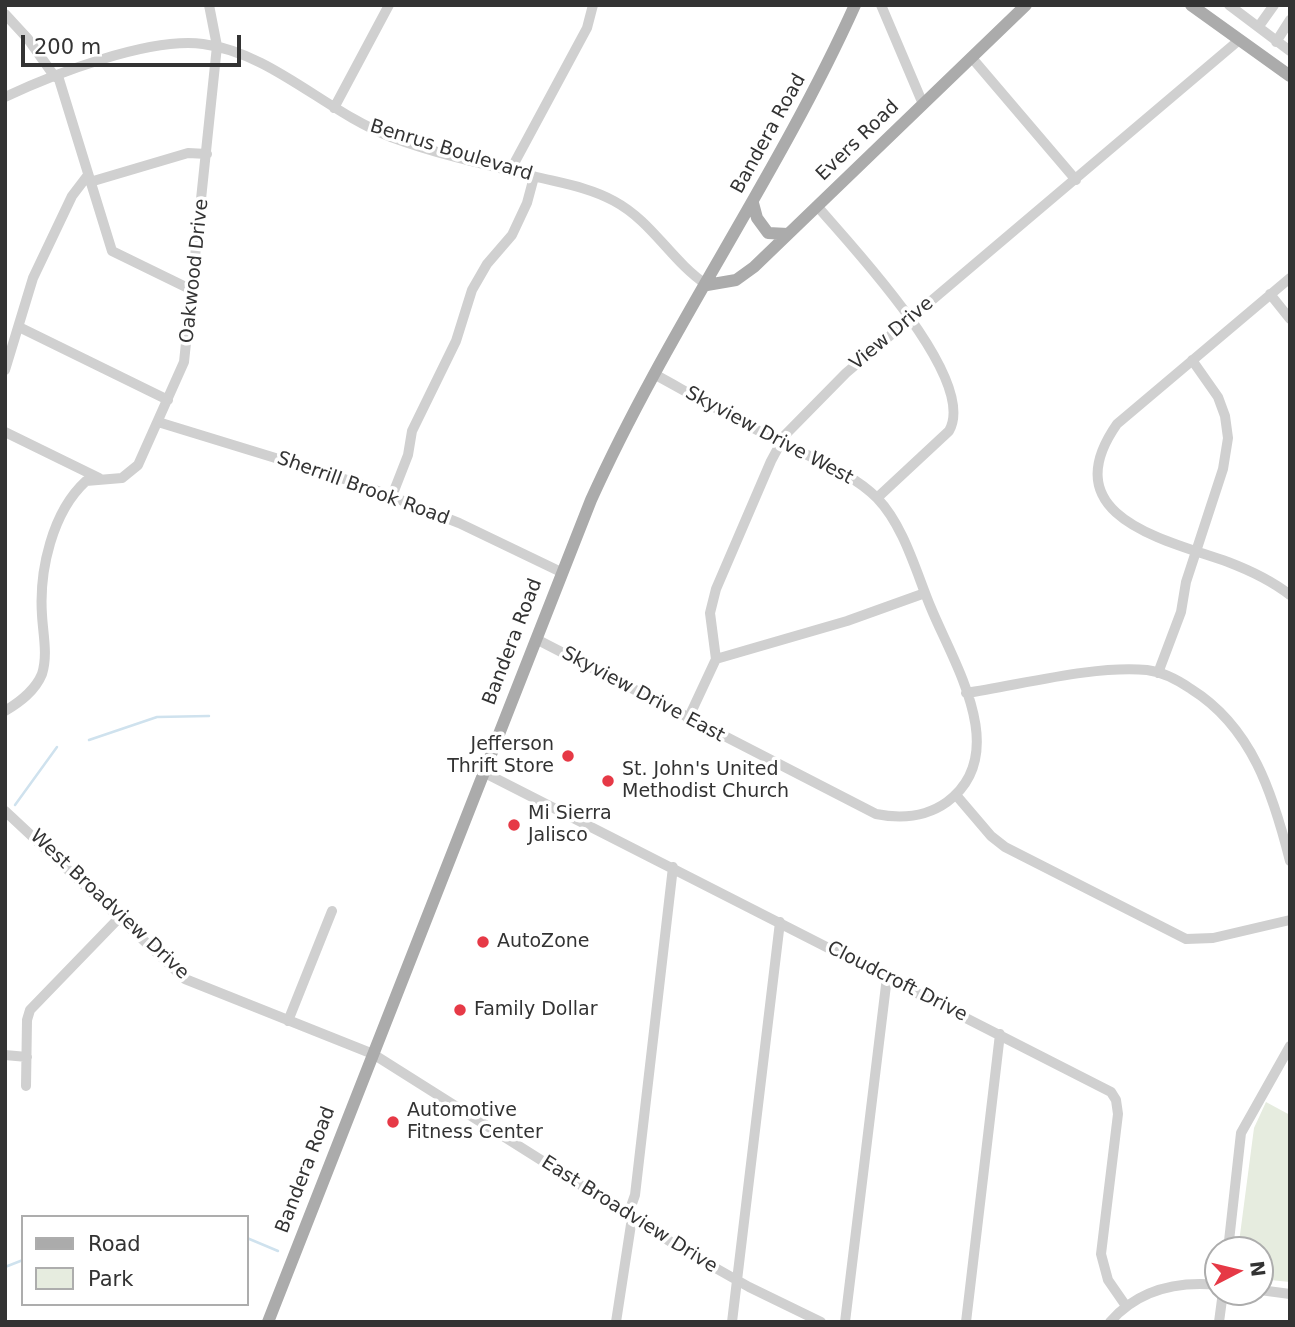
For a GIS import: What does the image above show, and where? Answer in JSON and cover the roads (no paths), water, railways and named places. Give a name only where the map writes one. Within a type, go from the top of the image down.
[{"type":"main road","name":"Bandera Road","points":[[268,1322],[597,486],[654,374],[819,85],[855,5]]},
{"type":"main road","name":"Evers Road","points":[[707,285],[736,280],[818,207],[1026,5]]},
{"type":"main road","points":[[1191,5],[1290,76]]},
{"type":"main road","points":[[753,202],[757,218],[768,233],[788,234]]},
{"type":"street","name":"Oakwood Drive","points":[[5,711],[31,691],[42,673],[42,589],[57,527],[78,488],[86,481],[128,476],[138,465],[187,352],[217,47],[209,5]]},
{"type":"street","points":[[334,108],[389,5]]},
{"type":"street","points":[[510,171],[587,28],[593,5]]},
{"type":"street","points":[[881,5],[923,104]]},
{"type":"street","points":[[1229,5],[1290,51]]},
{"type":"street","points":[[1259,26],[1275,5]]},
{"type":"street","points":[[5,15],[28,39],[56,77],[112,251],[194,291]]},
{"type":"street","points":[[1255,52],[1290,20]]},
{"type":"street","name":"View Drive","points":[[716,659],[710,622],[712,601],[780,442],[804,413],[846,373],[1238,40]]},
{"type":"street","name":"Benrus Boulevard","points":[[5,97],[56,77],[156,46],[200,43],[217,47],[263,64],[334,108],[392,137],[595,192],[625,207],[651,228],[685,270],[707,285]]},
{"type":"street","points":[[972,58],[1076,180]]},
{"type":"street","points":[[5,370],[33,278],[72,196],[89,178],[188,153],[207,154]]},
{"type":"street","points":[[392,496],[408,455],[412,431],[456,341],[472,290],[487,264],[512,235],[527,203],[534,177]]},
{"type":"street","points":[[818,207],[912,318],[936,358],[950,398],[953,424],[949,432],[877,498]]},
{"type":"street","points":[[1289,592],[1252,573],[1131,527],[1111,508],[1102,486],[1101,457],[1113,431],[1290,278]]},
{"type":"street","points":[[1270,295],[1290,319]]},
{"type":"street","points":[[19,327],[168,400]]},
{"type":"street","points":[[1158,673],[1178,621],[1186,582],[1223,469],[1228,438],[1226,415],[1218,397],[1192,360]]},
{"type":"street","name":"Skyview Drive West","points":[[654,374],[837,471],[877,498],[894,523],[966,693]]},
{"type":"street","name":"Sherrill Brook Road","points":[[158,422],[332,474],[392,496],[459,523],[561,572]]},
{"type":"street","points":[[5,432],[100,478]]},
{"type":"street","points":[[688,719],[716,659],[847,621],[925,593]]},
{"type":"street","name":"Skyview Drive East","points":[[536,639],[876,814],[896,817],[926,813],[956,795],[974,768],[978,748],[966,693]]},
{"type":"street","points":[[966,693],[1100,673],[1144,670],[1177,680],[1207,699],[1240,735],[1271,793],[1290,860]]},
{"type":"street","name":"Cloudcroft Drive","points":[[483,772],[1105,1088],[1116,1100],[1118,1114],[1101,1254],[1108,1280],[1126,1306]]},
{"type":"street","points":[[956,795],[991,836],[1005,847],[1179,936],[1213,938],[1290,920]]},
{"type":"street","name":"West Broadview Drive","points":[[5,811],[185,979],[373,1054]]},
{"type":"street","points":[[616,1322],[635,1195],[673,867]]},
{"type":"street","points":[[288,1021],[332,911]]},
{"type":"street","points":[[26,1086],[27,1020],[30,1010],[120,916]]},
{"type":"street","points":[[733,1322],[780,922]]},
{"type":"street","points":[[845,1322],[887,977]]},
{"type":"street","points":[[966,1322],[1000,1034]]},
{"type":"street","points":[[1230,1236],[1241,1133],[1290,1046]]},
{"type":"street","name":"East Broadview Drive","points":[[373,1054],[630,1217],[737,1281],[821,1322]]},
{"type":"street","points":[[5,1055],[27,1057]]},
{"type":"street","points":[[1110,1322],[1126,1306],[1166,1287],[1204,1286]]},
{"type":"waterway","points":[[89,740],[157,717],[209,716]]},
{"type":"waterway","points":[[15,805],[57,747]]},
{"type":"waterway","points":[[248,1238],[278,1251]]},
{"type":"waterway","points":[[5,1267],[21,1261]]},
{"type":"place","name":"Jefferson Thrift Store","points":[[568,756]]},
{"type":"place","name":"St. John's United Methodist Church","points":[[608,781]]},
{"type":"place","name":"Mi Sierra Jalisco","points":[[514,825]]},
{"type":"place","name":"AutoZone","points":[[483,942]]},
{"type":"place","name":"Family Dollar","points":[[460,1010]]},
{"type":"place","name":"Automotive Fitness Center","points":[[393,1122]]}]
